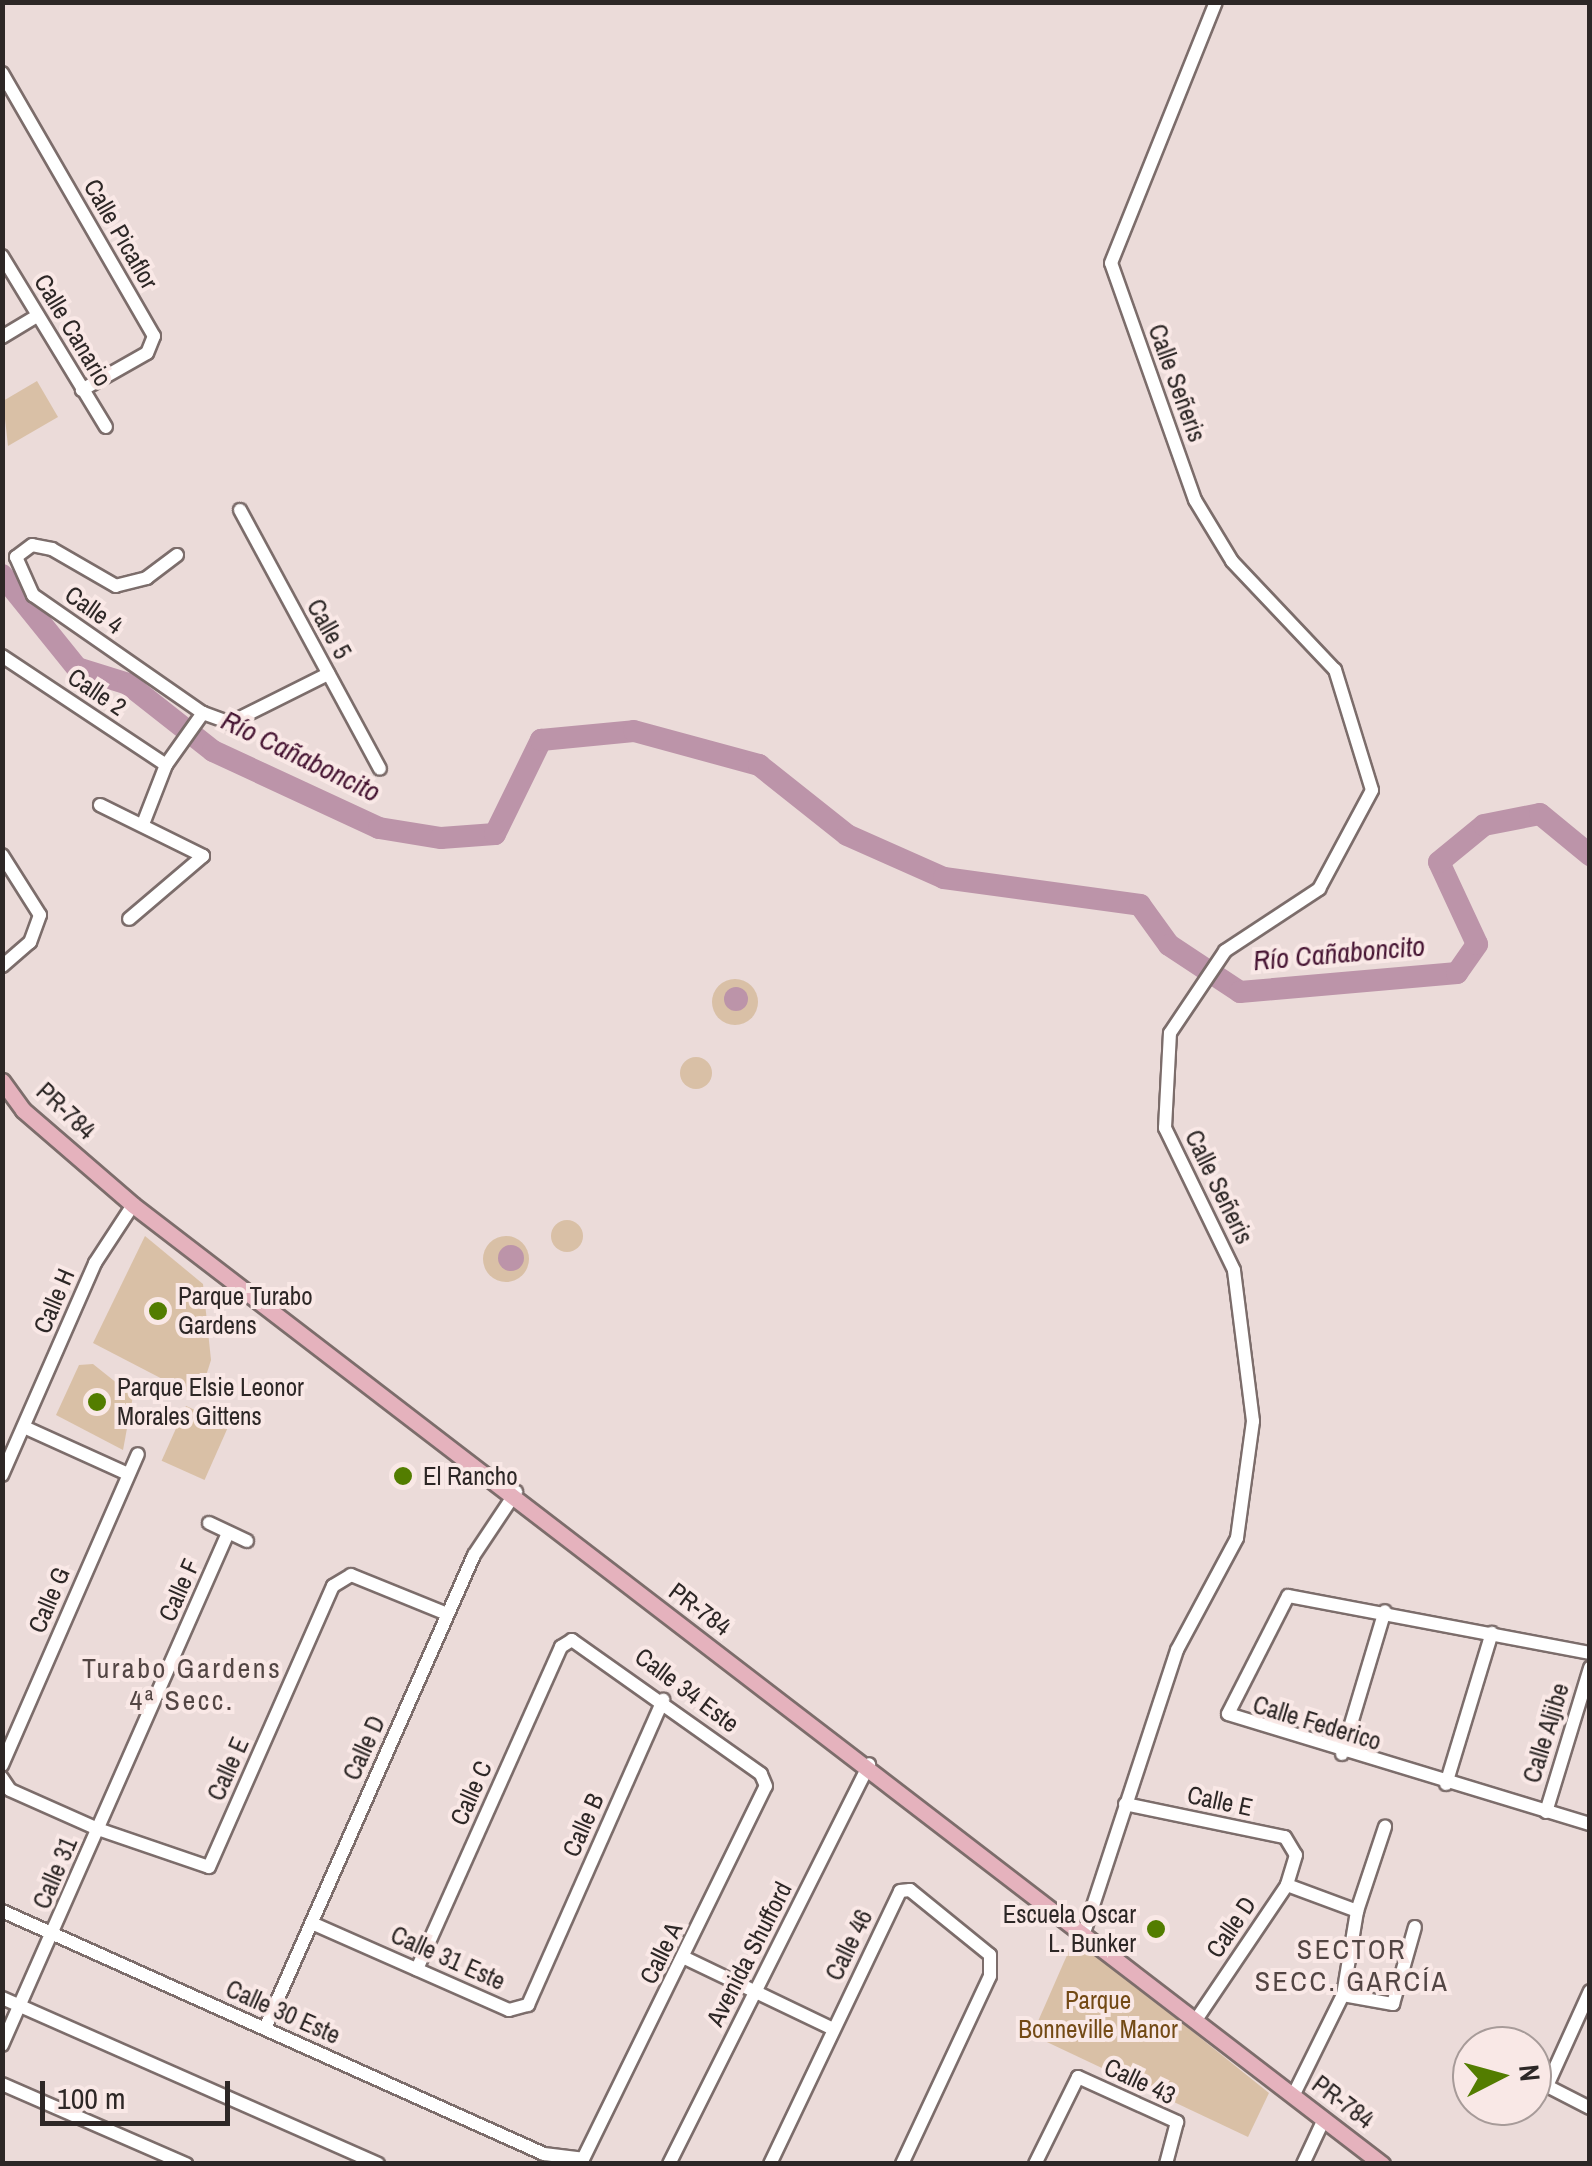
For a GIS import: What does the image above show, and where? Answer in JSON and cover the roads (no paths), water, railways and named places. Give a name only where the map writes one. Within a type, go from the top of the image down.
[{"type":"main road","name":"PR-784","points":[[2,1080],[23,1110],[133,1205],[516,1492],[1382,2164]]},
{"type":"street","name":"Calle Señeris","points":[[1084,1933],[1177,1650],[1237,1538],[1253,1420],[1234,1270],[1165,1128],[1160,1094],[1170,1033],[1225,952],[1320,890],[1372,790],[1335,670],[1232,561],[1195,500],[1111,263],[1216,2]]},
{"type":"street","name":"Calle Picaflor","points":[[2,73],[154,336],[146,354],[82,390]]},
{"type":"street","name":"Calle Canario","points":[[2,256],[106,427]]},
{"type":"street","points":[[2,337],[37,316]]},
{"type":"street","name":"Calle 5","points":[[240,510],[380,769]]},
{"type":"street","name":"Calle 4","points":[[177,554],[147,578],[116,586],[52,549],[32,546],[16,557],[33,595],[199,719]]},
{"type":"street","name":"Calle 2","points":[[2,656],[166,765]]},
{"type":"street","points":[[142,824],[166,765],[199,719],[230,723],[328,674]]},
{"type":"street","points":[[100,805],[204,856],[129,920]]},
{"type":"street","points":[[2,856],[40,915],[30,942],[2,966]]},
{"type":"street","name":"Calle H","points":[[2,1475],[95,1263],[133,1205]]},
{"type":"street","points":[[24,1426],[128,1474]]},
{"type":"street","name":"Calle G","points":[[2,1765],[138,1454]]},
{"type":"street","name":"Calle D","points":[[265,2028],[448,1614],[516,1492]]},
{"type":"street","points":[[209,1523],[247,1541]]},
{"type":"street","name":"Calle F","points":[[98,1829],[228,1533]]},
{"type":"street","name":"Calle E","points":[[98,1829],[209,1867],[332,1586],[352,1575],[448,1614]]},
{"type":"street","name":"Calle Federico","points":[[1590,1653],[1385,1610],[1288,1596],[1228,1700],[1238,1724],[1590,1824]]},
{"type":"street","points":[[1342,1754],[1385,1610]]},
{"type":"street","points":[[1446,1784],[1492,1633]]},
{"type":"street","name":"Calle 34 Este","points":[[572,1640],[663,1700],[766,1786]]},
{"type":"street","name":"Calle C","points":[[417,1970],[560,1646],[572,1640]]},
{"type":"street","name":"Calle Aljibe","points":[[1546,1812],[1590,1668]]},
{"type":"street","name":"Calle B","points":[[544,1968],[663,1700]]},
{"type":"street","name":"Avenida Shufford","points":[[669,2164],[868,1764]]},
{"type":"street","points":[[2,1778],[10,1790],[98,1829]]},
{"type":"street","name":"Calle A","points":[[593,2139],[766,1786]]},
{"type":"street","name":"Calle E","points":[[1125,1804],[1285,1837],[1296,1856]]},
{"type":"street","points":[[1293,2096],[1343,1995],[1357,1911],[1386,1827]]},
{"type":"street","name":"Calle 31","points":[[2,2045],[98,1829]]},
{"type":"street","name":"Calle D","points":[[1196,2020],[1287,1885],[1296,1856]]},
{"type":"street","points":[[1287,1885],[1357,1911]]},
{"type":"street","name":"Calle 46","points":[[770,2164],[900,1891],[990,1955],[990,1976],[902,2164]]},
{"type":"street","name":"Calle 30 Este","points":[[2,1912],[544,2154],[582,2159],[593,2139]]},
{"type":"street","name":"Calle 31 Este","points":[[314,1924],[509,2010],[528,2005],[544,1968]]},
{"type":"street","points":[[1343,1995],[1393,2004],[1415,1927]]},
{"type":"street","points":[[685,1958],[833,2029]]},
{"type":"street","points":[[1590,1991],[1548,2086],[1590,2108]]},
{"type":"street","points":[[2,1998],[378,2164]]},
{"type":"street","name":"Calle 43","points":[[1035,2164],[1078,2077],[1177,2122],[1166,2164]]},
{"type":"street","points":[[2,2084],[178,2162]]},
{"type":"street","points":[[1303,2164],[1324,2119]]},
{"type":"waterway","name":"Río Cañaboncito","points":[[2,575],[77,668],[128,684],[213,751],[379,828],[441,838],[495,834],[541,740],[634,731],[759,765],[847,835],[944,878],[1140,905],[1169,945],[1240,992],[1457,973],[1477,944],[1439,862],[1484,825],[1540,814],[1590,855]]},
{"type":"place","name":"Parque Turabo Gardens","points":[[158,1311]]},
{"type":"place","name":"Parque Elsie Leonor Morales Gittens","points":[[97,1402]]},
{"type":"place","name":"El Rancho","points":[[403,1476]]},
{"type":"place","name":"Escuela Oscar L. Bunker","points":[[1156,1929]]},
{"type":"district","name":"Turabo Gardens 4ª Secc.","points":[[182,1684]]},
{"type":"district","name":"SECTOR SECC. GARCÍA","points":[[1352,1965]]},
{"type":"park label","name":"Parque Bonneville Manor","points":[[1098,2016]]}]
